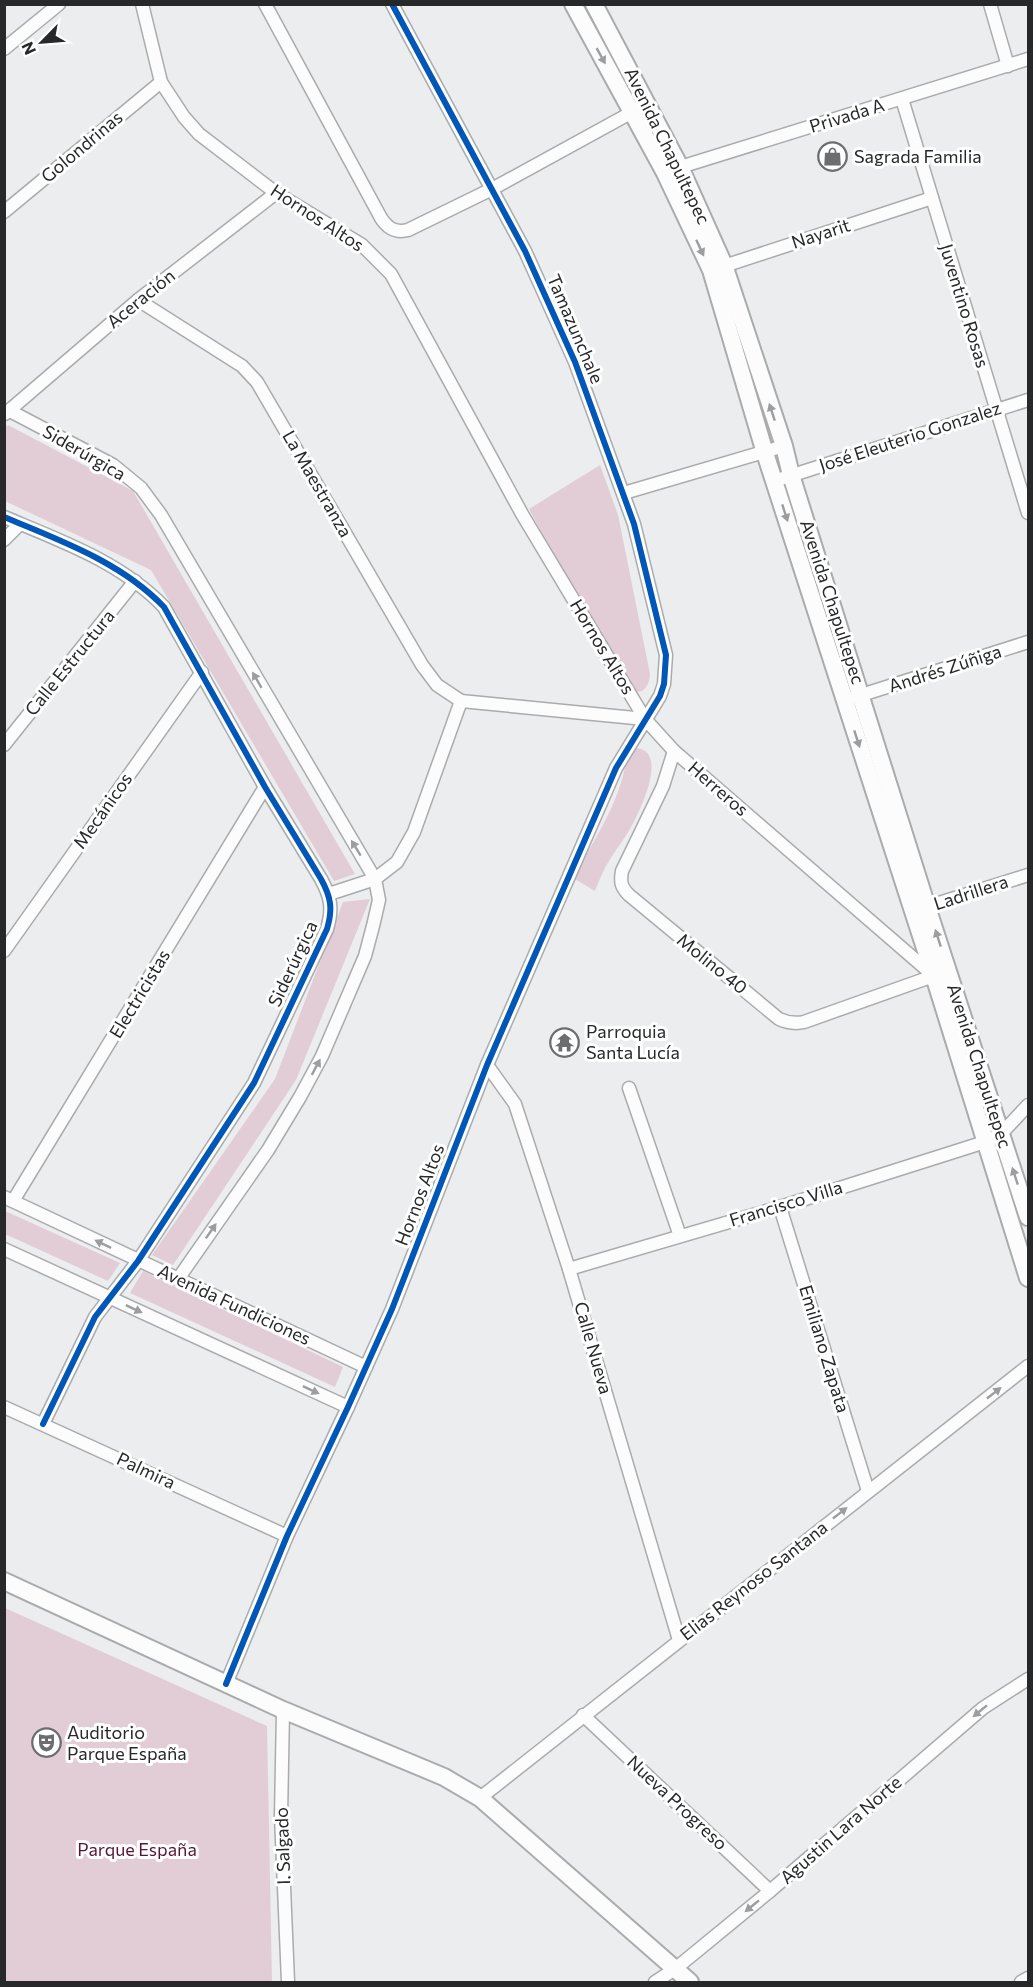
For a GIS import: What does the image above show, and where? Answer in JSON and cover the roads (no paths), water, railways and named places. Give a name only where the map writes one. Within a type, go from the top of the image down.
[{"type":"main road","points":[[573,4],[632,112],[672,170]]},
{"type":"main road","name":"Avenida Chapultepec","points":[[594,4],[647,104],[672,170],[717,268],[784,447],[862,695],[920,909],[941,974],[1001,1134],[1029,1217]]},
{"type":"main road","points":[[717,268],[765,453],[845,699],[920,909]]},
{"type":"main road","points":[[941,974],[985,1142],[1029,1278]]},
{"type":"main road","points":[[4,1581],[283,1710],[444,1777],[480,1797],[690,1983]]},
{"type":"street","points":[[4,50],[59,4]]},
{"type":"street","name":"Hornos Altos","points":[[142,4],[161,82],[184,117],[199,134],[276,193],[362,245],[391,274],[522,514],[645,719],[616,768],[487,1065],[392,1309],[287,1536],[226,1684]]},
{"type":"street","name":"Hornos Altos","points":[[265,4],[385,225],[398,232],[408,230],[492,189]]},
{"type":"street","name":"Tamazunchale","points":[[392,4],[525,251],[575,362],[624,493],[634,524],[666,655],[664,684],[660,696],[645,719]]},
{"type":"street","points":[[990,4],[1008,66]]},
{"type":"street","name":"Privada A","points":[[672,170],[1029,59]]},
{"type":"street","name":"Golondrinas","points":[[4,212],[161,82]]},
{"type":"street","name":"Juventino Rosas","points":[[902,99],[1029,513]]},
{"type":"street","points":[[492,189],[647,104]]},
{"type":"street","name":"Aceración","points":[[7,413],[138,300],[276,193]]},
{"type":"street","name":"Nayarit","points":[[717,268],[932,198]]},
{"type":"street","name":"La Maestranza","points":[[138,300],[242,366],[257,382],[422,665],[437,685],[461,701]]},
{"type":"street","name":"José Eleuterio Gonzalez","points":[[774,481],[1029,400]]},
{"type":"street","name":"Siderúrgica","points":[[7,413],[113,465],[141,488],[178,542],[277,716],[375,879],[379,900],[374,926],[365,956],[322,1056],[268,1150],[177,1279]]},
{"type":"street","points":[[624,493],[784,447]]},
{"type":"street","points":[[4,517],[91,554],[150,592],[164,607],[265,787],[329,894],[375,879],[397,862],[414,832],[461,701],[645,719]]},
{"type":"street","points":[[4,540],[20,524]]},
{"type":"street","name":"Calle Estructura","points":[[4,745],[135,582]]},
{"type":"street","name":"Andrés Zúñiga","points":[[845,699],[1029,642]]},
{"type":"street","name":"Mecánicos","points":[[4,951],[202,672]]},
{"type":"street","name":"Herreros","points":[[645,719],[674,751],[941,974]]},
{"type":"street","name":"Molino 40","points":[[674,751],[663,786],[622,871],[620,881],[623,889],[629,895],[779,1019],[788,1023],[804,1022],[941,974]]},
{"type":"street","name":"Electricistas","points":[[9,1199],[265,787]]},
{"type":"street","name":"Ladrillera","points":[[920,909],[1029,875]]},
{"type":"street","name":"Siderúrgica","points":[[44,1424],[96,1317],[138,1261],[254,1083],[327,929],[332,908],[329,894]]},
{"type":"street","name":"Calle Nueva","points":[[487,1065],[515,1104],[569,1269],[679,1640]]},
{"type":"street","points":[[630,1088],[680,1236]]},
{"type":"street","name":"Francisco Villa","points":[[569,1269],[780,1207],[985,1142],[1001,1134],[1029,1105]]},
{"type":"street","name":"Avenida Fundiciones","points":[[9,1199],[366,1367]]},
{"type":"street","name":"Emiliano Zapata","points":[[780,1207],[868,1491]]},
{"type":"street","points":[[4,1249],[348,1407]]},
{"type":"street","name":"Elias Reynoso Santana","points":[[480,1797],[1029,1366]]},
{"type":"street","name":"Palmira","points":[[4,1407],[287,1536]]},
{"type":"street","name":"Agustin Lara Norte","points":[[655,1983],[770,1892],[983,1708],[1029,1679]]},
{"type":"street","name":"I. Salgado","points":[[283,1710],[281,1816],[288,1983]]},
{"type":"street","name":"Nueva Progreso","points":[[583,1715],[770,1892]]},
{"type":"street","points":[[1021,1983],[1029,1978]]},
{"type":"place","name":"Sagrada Familia","points":[[833,157]]},
{"type":"place","name":"Parroquia Santa Lucía","points":[[565,1042]]},
{"type":"place","name":"Auditorio Parque España","points":[[46,1743]]},
{"type":"park label","name":"Parque España","points":[[137,1850]]}]
